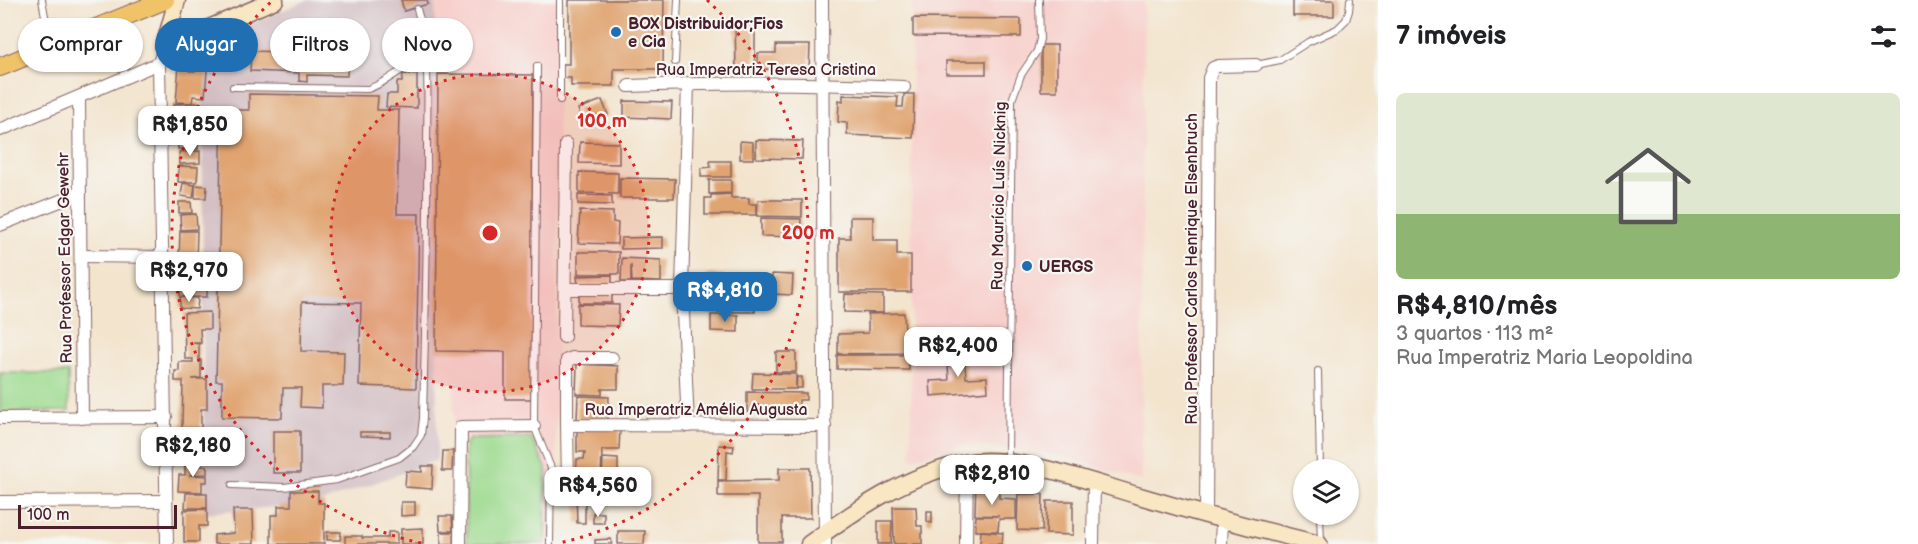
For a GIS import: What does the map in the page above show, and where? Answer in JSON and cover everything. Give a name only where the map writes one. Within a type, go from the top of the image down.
[{"type":"main road","points":[[120,18],[165,0]]},
{"type":"main road","points":[[172,18],[177,0]]},
{"type":"main road","points":[[226,18],[247,6],[275,0]]},
{"type":"main road","points":[[0,67],[18,60]]},
{"type":"main road","points":[[809,544],[825,538],[902,483],[967,463],[987,461],[1027,465],[1214,518],[1320,544]]},
{"type":"street","points":[[822,0],[825,538]]},
{"type":"street","points":[[0,130],[79,97],[155,58]]},
{"type":"street","name":"Rua Professor Carlos Henrique Elsenbruch","points":[[1214,518],[1209,78],[1213,68],[1218,66],[1256,66]]},
{"type":"street","points":[[161,72],[167,544]]},
{"type":"street","points":[[688,83],[682,289],[688,426]]},
{"type":"street","name":"Rua Imperatriz Teresa Cristina","points":[[628,86],[688,83],[822,83],[904,87]]},
{"type":"street","name":"Rua Professor Edgar Gewehr","points":[[79,97],[82,418]]},
{"type":"street","points":[[564,338],[566,144]]},
{"type":"street","points":[[0,225],[80,193]]},
{"type":"street","points":[[82,256],[163,257]]},
{"type":"street","points":[[565,289],[682,289]]},
{"type":"street","name":"Rua Imperatriz Amélia Augusta","points":[[612,358],[567,360],[567,424],[825,426]]},
{"type":"street","points":[[0,418],[166,417]]},
{"type":"street","points":[[567,424],[568,484],[609,485]]},
{"type":"street","points":[[460,544],[461,427],[534,426]]},
{"type":"street","points":[[966,544],[967,463]]},
{"type":"street","points":[[1093,544],[1094,483]]},
{"type":"street","points":[[0,502],[166,501]]},
{"type":"street","points":[[1214,518],[1221,544]]},
{"type":"lane","points":[[42,0],[46,18]]},
{"type":"lane","points":[[560,0],[560,100]]},
{"type":"lane","points":[[675,62],[678,0]]},
{"type":"lane","name":"Rua Maurício Luís Nicknig","points":[[1008,464],[1012,100],[1021,75],[1037,51],[1040,39],[1039,0]]},
{"type":"lane","points":[[1256,66],[1280,60],[1308,42],[1337,29],[1346,21],[1350,0]]},
{"type":"lane","points":[[417,9],[420,18]]},
{"type":"lane","points":[[537,66],[534,426],[551,468],[550,544]]},
{"type":"lane","points":[[233,87],[368,89],[379,85],[398,72]]},
{"type":"lane","points":[[232,485],[284,486],[337,480],[399,458],[413,447],[421,435],[428,190],[427,72]]},
{"type":"lane","points":[[1318,371],[1320,459]]},
{"type":"lane","points":[[1320,525],[1320,544]]},
{"type":"shaded area","points":[[307,0],[435,0],[435,18],[382,18],[382,72],[435,72],[437,460],[320,503],[204,513],[202,72],[258,72],[258,21]]},
{"type":"shaded area","points":[[435,0],[558,0],[556,544],[545,544],[546,468],[531,438],[454,439],[454,383],[436,382],[435,72],[473,72],[473,18],[435,18]]},
{"type":"shaded area","name":"UERGS","points":[[912,0],[1144,0],[1141,481],[1063,456],[991,447],[960,445],[911,459]]},
{"type":"green space","points":[[0,373],[68,373],[69,411],[0,412]]},
{"type":"green space","points":[[531,438],[546,468],[545,544],[467,544],[465,444],[470,439]]},
{"type":"building","points":[[401,0],[427,0],[428,4],[404,11]]},
{"type":"building","name":"BOX Distribuidor;Fios e Cia","points":[[569,0],[664,0],[663,69],[614,69],[614,86],[571,86],[571,78],[562,78],[562,64],[569,64]]},
{"type":"building","points":[[1293,0],[1334,0],[1334,16],[1293,16]]},
{"type":"building","points":[[913,18],[1021,19],[1021,37],[913,36]]},
{"type":"building","points":[[735,21],[755,21],[755,70],[736,70]]},
{"type":"building","points":[[776,45],[810,45],[809,70],[758,69],[758,53],[776,53]]},
{"type":"building","points":[[1041,45],[1057,45],[1057,91],[1041,91]]},
{"type":"building","points":[[258,51],[270,52],[270,72],[258,71]]},
{"type":"building","points":[[946,61],[986,61],[986,74],[946,74]]},
{"type":"building","points":[[178,72],[207,72],[205,97],[193,96],[192,103],[176,102]]},
{"type":"building","points":[[274,72],[347,72],[347,76],[307,75],[307,82],[299,81],[299,73]]},
{"type":"building","points":[[403,74],[417,75],[417,108],[386,107],[387,94],[397,94],[397,82],[402,82]]},
{"type":"building","points":[[438,74],[533,75],[531,399],[505,399],[505,352],[436,351]]},
{"type":"building","points":[[249,94],[378,96],[377,110],[399,110],[397,214],[419,214],[416,388],[359,386],[361,303],[302,302],[301,351],[344,352],[343,386],[322,386],[322,408],[300,407],[301,388],[283,388],[282,418],[222,417],[222,381],[216,381],[222,110],[249,110]]},
{"type":"building","points":[[904,94],[914,94],[913,138],[847,135],[847,123],[838,122],[839,100],[843,101],[843,95],[898,97],[897,107],[903,107]]},
{"type":"building","points":[[602,100],[608,115],[583,124],[578,109]]},
{"type":"building","points":[[624,101],[672,102],[671,119],[624,117]]},
{"type":"building","points":[[201,103],[201,118],[179,119],[179,113],[174,113],[174,104]]},
{"type":"building","points":[[182,120],[198,120],[198,149],[178,149],[178,136],[175,136],[175,129],[182,129]]},
{"type":"building","points":[[756,140],[803,141],[802,159],[756,158]]},
{"type":"building","points":[[740,141],[753,142],[753,159],[740,159]]},
{"type":"building","points":[[580,142],[619,143],[619,164],[579,163]]},
{"type":"building","points":[[200,151],[200,163],[180,164],[179,152]]},
{"type":"building","points":[[710,161],[731,161],[731,177],[701,177],[701,168],[711,167]]},
{"type":"building","points":[[179,166],[198,167],[197,182],[178,182]]},
{"type":"building","points":[[579,172],[618,173],[618,194],[579,193]]},
{"type":"building","points":[[620,178],[675,179],[674,198],[620,198]]},
{"type":"building","points":[[709,180],[731,180],[731,193],[709,194]]},
{"type":"building","points":[[183,183],[195,185],[193,198],[181,196]]},
{"type":"building","points":[[195,185],[207,186],[206,198],[195,198]]},
{"type":"building","points":[[731,194],[731,198],[749,198],[749,204],[756,204],[756,215],[705,215],[705,198],[711,198],[711,195]]},
{"type":"building","points":[[578,195],[612,196],[612,205],[578,204]]},
{"type":"building","points":[[758,200],[802,200],[802,217],[757,216]]},
{"type":"building","points":[[179,202],[191,202],[192,213],[179,213]]},
{"type":"building","points":[[580,211],[613,212],[613,222],[618,223],[617,244],[578,243]]},
{"type":"building","points":[[196,214],[197,229],[181,230],[180,215]]},
{"type":"building","points":[[850,217],[873,217],[873,240],[897,240],[897,255],[911,255],[911,292],[839,292],[839,238],[850,238]]},
{"type":"building","points":[[761,218],[801,219],[800,237],[761,236]]},
{"type":"building","points":[[180,231],[197,231],[196,263],[179,262]]},
{"type":"building","points":[[663,237],[663,248],[621,249],[621,238]]},
{"type":"building","points":[[578,252],[619,252],[619,274],[578,274]]},
{"type":"building","points":[[622,258],[661,260],[661,282],[632,281],[631,265],[631,282],[621,282]]},
{"type":"building","points":[[184,270],[202,271],[199,286],[207,286],[207,297],[180,297],[180,280],[183,280]]},
{"type":"building","points":[[706,274],[724,275],[724,294],[706,293]]},
{"type":"building","points":[[742,274],[754,274],[754,287],[742,286]]},
{"type":"building","points":[[772,274],[793,275],[792,295],[772,294]]},
{"type":"building","points":[[612,275],[612,284],[578,285],[577,276]]},
{"type":"building","points":[[579,293],[612,293],[612,303],[579,303]]},
{"type":"building","points":[[845,294],[883,295],[883,313],[844,312]]},
{"type":"building","points":[[755,295],[755,312],[705,312],[705,296]]},
{"type":"building","points":[[180,297],[198,298],[197,309],[180,308]]},
{"type":"building","points":[[578,304],[619,305],[618,326],[578,325]]},
{"type":"building","points":[[210,312],[210,329],[200,329],[201,343],[193,343],[199,344],[201,378],[192,379],[207,379],[207,409],[201,409],[201,428],[182,428],[183,381],[175,381],[175,371],[179,371],[179,362],[193,362],[193,359],[185,359],[184,313]]},
{"type":"building","points":[[904,313],[906,353],[838,354],[838,334],[868,333],[868,314]]},
{"type":"building","points":[[711,315],[738,315],[738,332],[711,331]]},
{"type":"building","points":[[964,350],[966,378],[987,377],[988,391],[931,396],[930,381],[949,380],[947,351]]},
{"type":"building","points":[[776,352],[796,352],[796,372],[776,372]]},
{"type":"building","points":[[837,355],[909,355],[909,370],[837,369]]},
{"type":"building","points":[[577,364],[618,366],[618,389],[602,389],[602,395],[576,394]]},
{"type":"building","points":[[753,373],[796,374],[796,389],[752,389]]},
{"type":"building","points":[[797,377],[802,377],[802,388],[796,388]]},
{"type":"building","points":[[747,392],[806,393],[806,400],[799,400],[799,412],[747,412]]},
{"type":"building","points":[[578,396],[609,397],[608,420],[577,419]]},
{"type":"building","points":[[577,427],[620,428],[619,450],[602,450],[601,482],[576,481],[577,459],[584,459],[585,452],[577,452]]},
{"type":"building","points":[[198,428],[199,440],[186,440],[185,429]]},
{"type":"building","points":[[273,431],[300,431],[300,473],[273,473]]},
{"type":"building","points":[[360,432],[390,432],[390,437],[360,436]]},
{"type":"building","points":[[177,443],[208,443],[208,460],[186,460],[186,454],[185,459],[179,459]]},
{"type":"building","points":[[719,445],[734,446],[733,452],[727,451],[726,480],[718,480]]},
{"type":"building","points":[[443,451],[453,451],[452,471],[442,471]]},
{"type":"building","points":[[603,458],[618,459],[618,480],[602,480]]},
{"type":"building","points":[[185,461],[197,461],[198,466],[207,466],[207,474],[189,475],[207,476],[207,482],[202,482],[202,492],[178,491],[179,475],[185,475]]},
{"type":"building","points":[[422,466],[433,466],[432,489],[405,487],[406,471],[422,472]]},
{"type":"building","points":[[779,468],[810,468],[811,518],[782,518],[782,542],[758,542],[758,496],[718,496],[718,481],[779,480]]},
{"type":"building","points":[[976,479],[999,480],[999,498],[1016,499],[1016,519],[999,519],[998,531],[975,531],[976,516],[999,516],[975,515]]},
{"type":"building","points":[[593,489],[608,489],[608,498],[594,498]]},
{"type":"building","points":[[291,491],[318,491],[318,503],[324,503],[324,544],[271,544],[271,515],[278,515],[278,506],[291,506]]},
{"type":"building","points":[[576,491],[585,491],[585,523],[577,523]]},
{"type":"building","points":[[186,493],[207,493],[207,508],[185,508]]},
{"type":"building","points":[[1018,494],[1043,494],[1042,531],[1017,530]]},
{"type":"building","points":[[1047,501],[1073,501],[1073,535],[1046,534]]},
{"type":"building","points":[[401,502],[415,502],[415,515],[401,516]]},
{"type":"building","points":[[893,507],[916,507],[917,526],[922,526],[922,544],[894,544]]},
{"type":"building","points":[[207,509],[207,526],[199,526],[199,542],[184,542],[184,510]]},
{"type":"building","points":[[233,510],[253,510],[254,544],[214,544],[214,535],[234,533]]},
{"type":"building","points":[[927,511],[932,511],[932,523],[927,522]]},
{"type":"building","points":[[593,513],[604,513],[604,523],[593,523]]},
{"type":"building","points":[[439,516],[452,516],[453,531],[440,531]]},
{"type":"building","points":[[878,521],[892,521],[891,544],[878,544]]},
{"type":"building","points":[[423,528],[423,544],[401,544],[401,529]]},
{"type":"building","points":[[618,531],[645,531],[644,544],[618,544]]},
{"type":"building","points":[[981,531],[1003,533],[1002,544],[980,544]]},
{"type":"building","points":[[327,532],[341,532],[340,540],[327,540]]},
{"type":"building","points":[[388,532],[397,532],[397,544],[345,544],[345,536],[388,538]]},
{"type":"building","points":[[441,532],[454,532],[454,544],[441,544]]},
{"type":"building","points":[[611,539],[612,544],[595,544],[595,540]]},
{"type":"place","name":"BOX Distribuidor;Fios e Cia","points":[[616,32]]},
{"type":"place","name":"UERGS","points":[[1027,266]]}]
